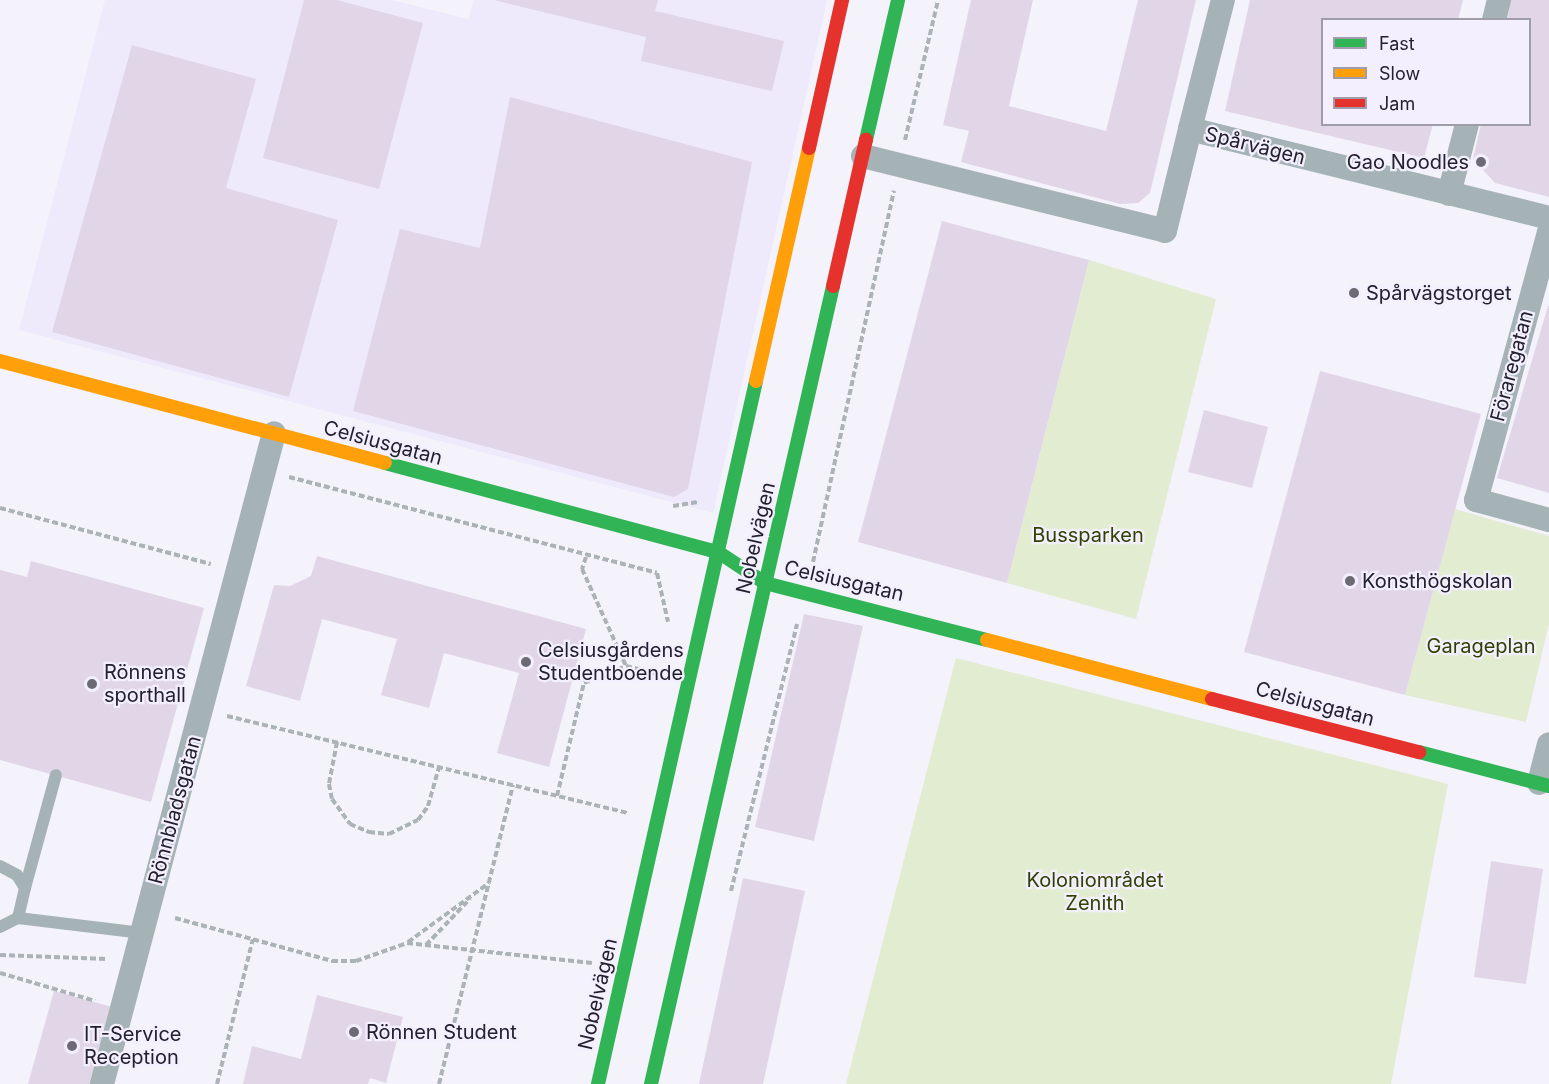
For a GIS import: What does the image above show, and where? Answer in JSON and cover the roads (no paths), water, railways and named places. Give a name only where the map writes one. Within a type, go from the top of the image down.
[{"type":"main road","name":"Nobelvägen","points":[[598,1084],[842,0]]},
{"type":"main road","name":"Nobelvägen","points":[[651,1084],[898,0]]},
{"type":"main road","name":"Celsiusgatan","points":[[0,361],[718,552],[765,583],[1544,785]]},
{"type":"street","points":[[1190,129],[1223,0]]},
{"type":"street","points":[[1494,18],[1499,0]]},
{"type":"street","points":[[1449,194],[1466,126]]},
{"type":"street","name":"Spårvägen","points":[[862,156],[1165,231],[1190,129],[1549,218]]},
{"type":"street","name":"Föraregatan","points":[[1549,232],[1476,500],[1549,520]]},
{"type":"street","name":"Rönnbladsgatan","points":[[103,1083],[274,433]]},
{"type":"street","points":[[1544,785],[1549,744]]},
{"type":"lane","points":[[18,918],[56,776]]},
{"type":"lane","points":[[0,866],[17,875],[26,888]]},
{"type":"lane","points":[[0,927],[18,918],[145,922]]},
{"type":"place","name":"Gao Noodles","points":[[1481,162]]},
{"type":"place","name":"Spårvägstorget","points":[[1354,293]]},
{"type":"place","name":"Konsthögskolan","points":[[1350,581]]},
{"type":"place","name":"Celsiusgårdens Studentboende","points":[[526,662]]},
{"type":"place","name":"Rönnens sporthall","points":[[92,684]]},
{"type":"place","name":"Rönnen Student","points":[[354,1032]]},
{"type":"place","name":"IT-Service Reception","points":[[72,1046]]},
{"type":"park label","name":"Bussparken","points":[[1088,535]]},
{"type":"park label","name":"Garageplan","points":[[1481,646]]},
{"type":"park label","name":"Koloniområdet Zenith","points":[[1095,892]]}]
